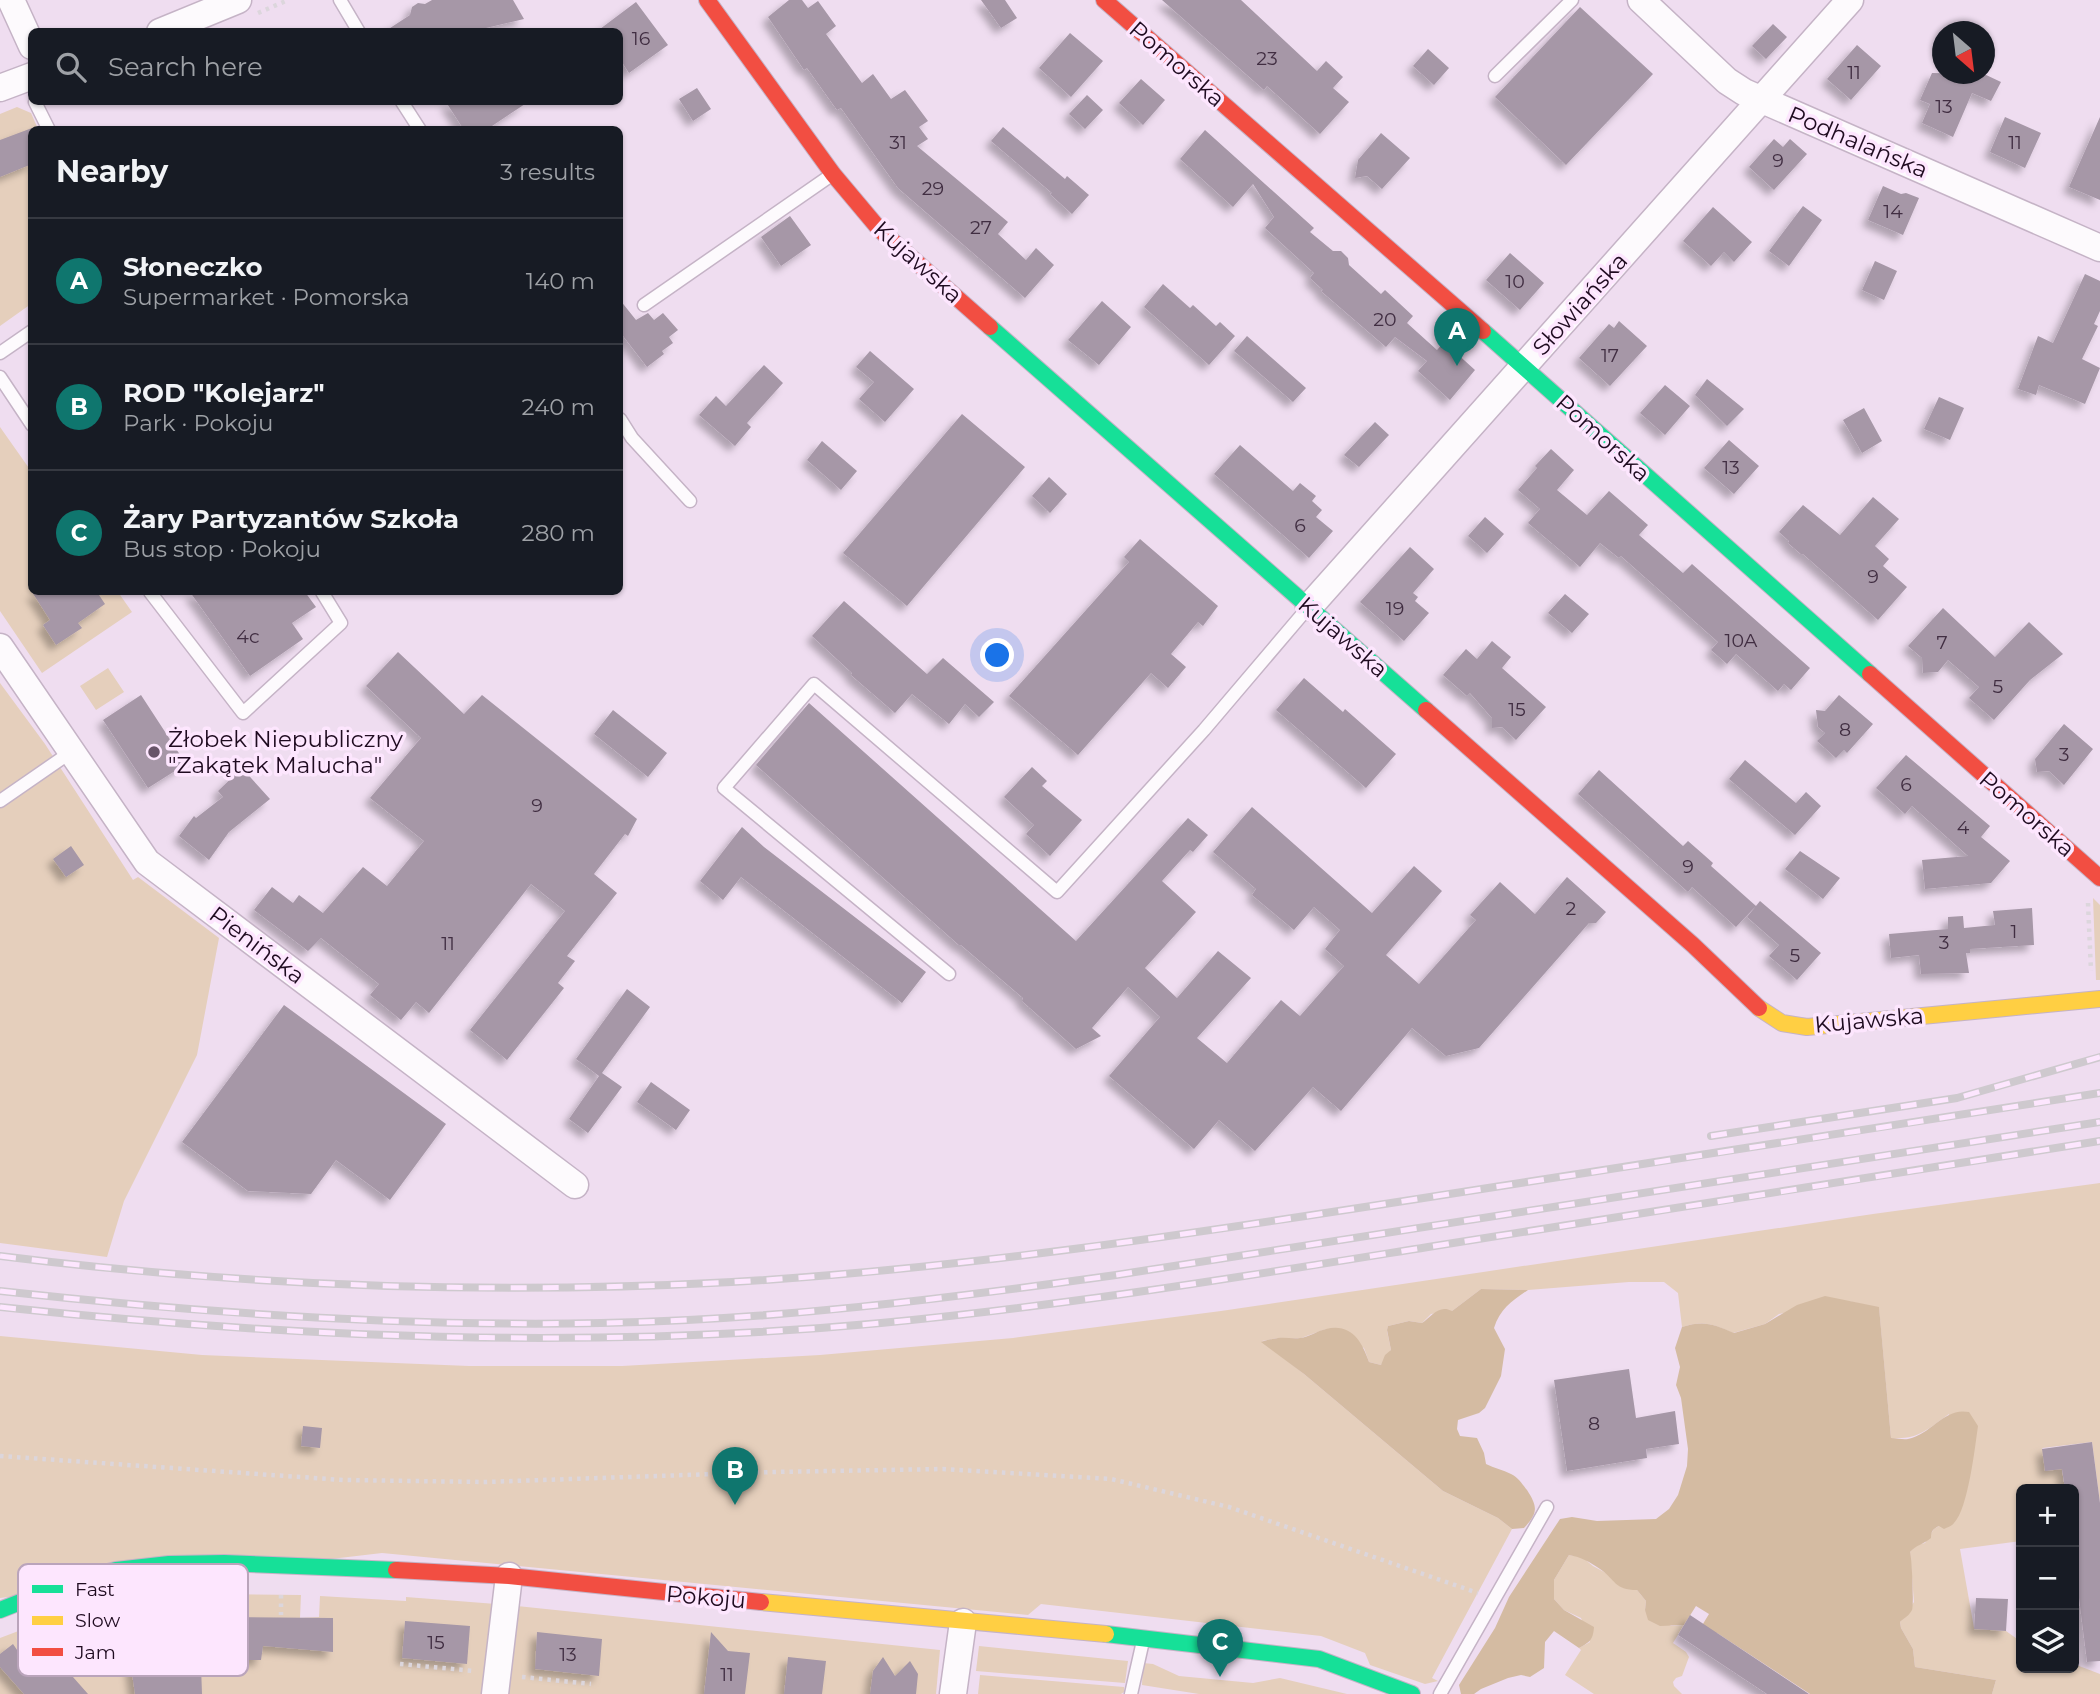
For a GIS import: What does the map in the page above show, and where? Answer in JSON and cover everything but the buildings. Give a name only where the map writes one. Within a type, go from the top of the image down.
[{"type":"street","points":[[11,0],[28,37]]},
{"type":"street","points":[[170,28],[238,0]]},
{"type":"street","name":"Kujawska","points":[[707,0],[833,174],[880,230],[1682,935],[1761,1010],[1782,1023],[1807,1027],[2100,999]]},
{"type":"street","name":"Pomorska","points":[[1104,0],[2100,878]]},
{"type":"street","name":"Podhalańska","points":[[1641,0],[1727,81],[1744,92],[2100,248]]},
{"type":"street","name":"Słowiańska","points":[[1309,607],[1850,0]]},
{"type":"street","name":"Pienińska","points":[[0,647],[147,862],[575,1185]]},
{"type":"street","name":"Pokoju","points":[[169,1564],[345,1567],[509,1576],[1144,1638],[1319,1659],[1412,1694]]},
{"type":"street","points":[[503,1685],[509,1576]]},
{"type":"street","name":"Pokoju","points":[[0,1611],[18,1604]]},
{"type":"street","points":[[953,1694],[963,1622]]},
{"type":"lane","points":[[340,0],[357,28]]},
{"type":"lane","points":[[1495,76],[1572,0]]},
{"type":"lane","points":[[34,105],[47,126]]},
{"type":"lane","points":[[404,105],[417,126]]},
{"type":"lane","points":[[644,305],[833,174]]},
{"type":"lane","points":[[0,353],[28,334]]},
{"type":"lane","points":[[0,377],[28,419]]},
{"type":"lane","points":[[623,424],[632,438],[690,501]]},
{"type":"lane","points":[[152,595],[243,713],[341,624],[324,595]]},
{"type":"lane","points":[[949,974],[724,788],[814,684],[1058,892],[1204,730],[1309,607]]},
{"type":"lane","points":[[0,801],[71,752]]},
{"type":"lane","points":[[1440,1694],[1546,1507]]},
{"type":"lane","points":[[1131,1694],[1144,1638]]},
{"type":"path","points":[[2088,898],[2091,974]]},
{"type":"path","points":[[0,1455],[343,1480],[485,1482],[930,1469],[1111,1479],[1229,1507],[1494,1600]]},
{"type":"path","points":[[281,1588],[281,1615]]},
{"type":"path","points":[[400,1664],[477,1671]]},
{"type":"path","points":[[503,1685],[591,1684]]},
{"type":"shaded area","points":[[17,107],[31,113],[37,126],[28,126],[28,306],[0,326],[0,114]]},
{"type":"shaded area","points":[[0,427],[28,467],[28,595],[120,595],[132,612],[42,673],[0,611]]},
{"type":"shaded area","points":[[108,668],[124,692],[96,710],[80,686]]},
{"type":"shaded area","points":[[0,683],[45,744],[133,880],[138,877],[219,938],[197,1055],[124,1201],[107,1257],[0,1243]]},
{"type":"shaded area","points":[[2093,898],[2100,905],[2100,980],[2096,980]]},
{"type":"shaded area","points":[[2100,1183],[2100,1503],[2092,1442],[2042,1448],[2062,1469],[2064,1484],[2016,1484],[2016,1542],[1960,1549],[1974,1628],[2006,1631],[2016,1638],[2016,1673],[2079,1673],[2079,1666],[2100,1674],[2100,1694],[1992,1694],[1996,1680],[1915,1667],[1913,1649],[1900,1622],[1914,1602],[1910,1552],[1916,1545],[1925,1543],[1939,1526],[1949,1414],[1916,1435],[1891,1438],[1879,1308],[1848,1301],[1779,1314],[1765,1324],[1733,1333],[1708,1324],[1682,1327],[1678,1293],[1664,1282],[1528,1290],[1481,1289],[1452,1311],[1431,1314],[1422,1323],[1409,1321],[1388,1326],[1391,1350],[1381,1365],[1369,1362],[1364,1348],[1326,1329],[1301,1338],[1262,1341],[1443,1491],[1498,1518],[1512,1529],[1432,1678],[1438,1681],[1425,1684],[1370,1665],[1365,1653],[1321,1636],[1041,1604],[1028,1615],[382,1553],[248,1569],[248,1564],[18,1564],[18,1596],[0,1598],[0,1336],[202,1355],[469,1366],[622,1366],[820,1355],[1013,1338],[1221,1311]]},
{"type":"shaded area","points":[[1481,1289],[1528,1290],[1503,1311],[1494,1328],[1505,1349],[1501,1376],[1485,1408],[1479,1413],[1458,1420],[1457,1429],[1460,1436],[1477,1438],[1486,1464],[1513,1475],[1527,1490],[1535,1510],[1524,1528],[1512,1529],[1498,1518],[1443,1491],[1304,1374],[1261,1342],[1303,1337],[1326,1329],[1343,1329],[1359,1341],[1369,1362],[1381,1365],[1385,1355],[1391,1350],[1388,1326],[1409,1321],[1422,1323],[1439,1310],[1452,1311]]},
{"type":"shaded area","points":[[1825,1296],[1879,1307],[1891,1438],[1906,1439],[1916,1436],[1952,1413],[1969,1412],[1978,1426],[1970,1477],[1959,1516],[1953,1524],[1944,1529],[1939,1526],[1935,1528],[1931,1538],[1910,1552],[1913,1606],[1900,1622],[1913,1649],[1915,1667],[1996,1680],[1992,1694],[1810,1694],[1717,1633],[1704,1652],[1695,1637],[1709,1614],[1696,1606],[1684,1625],[1660,1626],[1648,1620],[1646,1601],[1637,1590],[1619,1586],[1593,1564],[1569,1555],[1554,1580],[1554,1599],[1564,1610],[1594,1627],[1590,1640],[1579,1648],[1554,1631],[1545,1642],[1544,1668],[1530,1677],[1521,1675],[1508,1678],[1474,1694],[1461,1694],[1459,1685],[1495,1628],[1509,1597],[1560,1519],[1656,1519],[1669,1509],[1678,1495],[1687,1466],[1688,1449],[1681,1398],[1676,1385],[1680,1367],[1675,1348],[1682,1327],[1708,1324],[1734,1333],[1765,1324],[1797,1305]]},
{"type":"shaded area","points":[[1569,1555],[1582,1557],[1637,1590],[1646,1601],[1645,1610],[1671,1626],[1684,1625],[1673,1643],[1689,1657],[1682,1676],[1673,1682],[1682,1694],[1594,1694],[1565,1675],[1581,1650],[1579,1648],[1590,1642],[1581,1618],[1564,1610],[1554,1599],[1554,1580]]},
{"type":"shaded area","points":[[248,1594],[301,1595],[300,1618],[319,1617],[320,1596],[406,1601],[406,1597],[496,1604],[486,1694],[0,1694],[0,1638],[18,1631],[18,1676],[248,1676]]},
{"type":"shaded area","points":[[517,1606],[940,1650],[936,1694],[506,1694]]},
{"type":"shaded area","points":[[979,1646],[1128,1661],[1125,1683],[976,1671]]},
{"type":"shaded area","points":[[1143,1663],[1153,1664],[1179,1676],[1253,1683],[1280,1678],[1347,1694],[1199,1694],[1142,1685]]},
{"type":"shaded area","points":[[980,1675],[1124,1687],[1124,1692],[978,1694]]},
{"type":"railway","points":[[1711,1136],[1957,1098],[2100,1057]]},
{"type":"railway","points":[[0,1256],[182,1275],[365,1285],[549,1288],[732,1282],[818,1276],[990,1259],[1161,1237],[2100,1093]]},
{"type":"railway","points":[[0,1291],[225,1312],[450,1323],[601,1323],[794,1313],[923,1300],[1116,1275],[2100,1122]]},
{"type":"railway","points":[[0,1307],[220,1326],[440,1337],[661,1336],[881,1323],[1018,1308],[1223,1279],[2100,1141]]},
{"type":"traffic: fast","points":[[990,327],[1426,710]]},
{"type":"traffic: fast","points":[[1483,331],[1870,674]]},
{"type":"traffic: fast","points":[[169,1564],[224,1563],[396,1570]]},
{"type":"traffic: fast","points":[[0,1610],[18,1603]]},
{"type":"traffic: fast","points":[[1106,1634],[1319,1659],[1412,1694]]},
{"type":"traffic: slow","points":[[1759,1008],[1782,1023],[1807,1027],[2100,999]]},
{"type":"traffic: slow","points":[[761,1602],[1106,1634]]},
{"type":"traffic: jam","points":[[707,0],[833,174],[880,230],[990,327]]},
{"type":"traffic: jam","points":[[1104,0],[1483,331]]},
{"type":"traffic: jam","points":[[1870,674],[2100,878]]},
{"type":"traffic: jam","points":[[1426,710],[1693,945],[1759,1008]]},
{"type":"traffic: jam","points":[[396,1570],[509,1576],[761,1602]]},
{"type":"place","name":"Słoneczko","points":[[1457,366]]},
{"type":"place","name":"Żłobek Niepubliczny \"Zakątek Malucha\"","points":[[154,752]]},
{"type":"place","name":"ROD \"Kolejarz\"","points":[[735,1505]]},
{"type":"place","name":"Żary Partyzantów Szkoła","points":[[1220,1677]]}]
